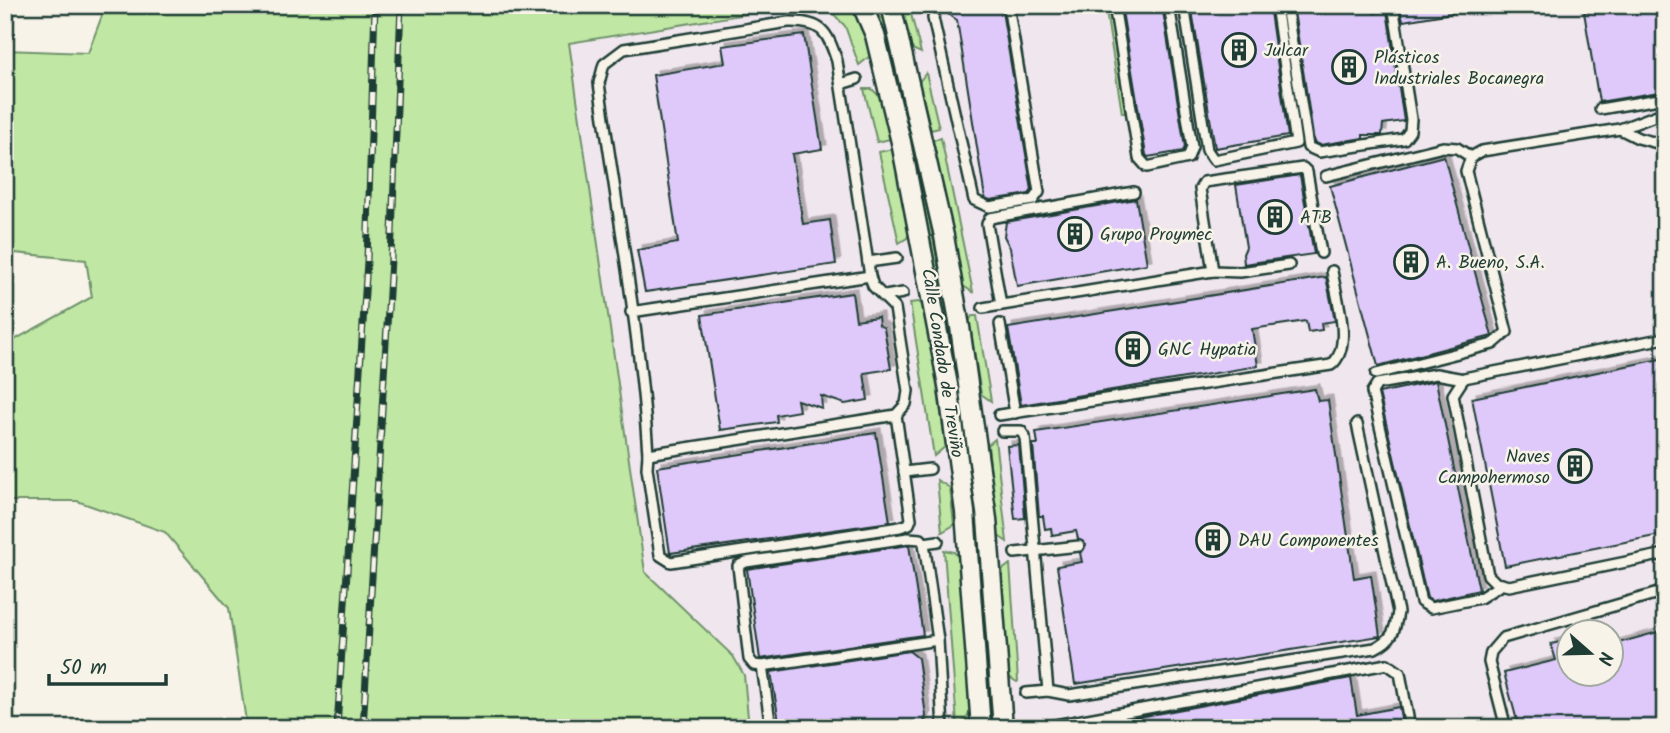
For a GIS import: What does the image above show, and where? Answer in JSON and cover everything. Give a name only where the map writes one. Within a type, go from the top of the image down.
[{"type":"street","name":"Calle Condado de Treviño","points":[[862,5],[875,35],[901,142],[948,385],[965,512],[981,728]]},
{"type":"street","name":"Calle Condado de Treviño","points":[[891,5],[944,236],[961,327],[988,531],[1003,728]]},
{"type":"lane","points":[[936,5],[933,18],[974,200],[989,207],[1033,200],[1039,192],[1008,5]]},
{"type":"lane","points":[[1114,5],[1139,158],[1147,167],[1182,161],[1188,158],[1192,147],[1169,5]]},
{"type":"lane","points":[[1184,5],[1207,150],[1214,160],[1296,143],[1276,5]]},
{"type":"lane","points":[[1286,5],[1308,147],[1319,152],[1404,139],[1410,131],[1411,120],[1394,11]]},
{"type":"lane","points":[[648,454],[896,415],[906,404],[908,391],[895,309],[873,286],[870,276],[841,84],[829,38],[817,25],[806,22],[624,49],[612,55],[604,64],[599,83],[631,312],[648,454],[647,468],[660,555],[671,562],[909,524],[911,519],[896,415]]},
{"type":"lane","points":[[930,62],[943,59]]},
{"type":"lane","points":[[841,84],[857,79]]},
{"type":"lane","points":[[1600,109],[1665,98]]},
{"type":"lane","points":[[1376,374],[1493,344],[1507,332],[1466,171],[1471,157],[1482,151],[1620,129],[1665,112]]},
{"type":"lane","points":[[1620,129],[1638,138],[1665,145]]},
{"type":"lane","points":[[1326,176],[1443,147],[1457,148],[1471,157]]},
{"type":"lane","points":[[1213,271],[1200,189],[1204,183],[1303,168],[1307,172],[1321,253]]},
{"type":"lane","points":[[1001,305],[987,224],[990,218],[1134,192]]},
{"type":"lane","points":[[868,262],[897,258]]},
{"type":"lane","points":[[983,308],[1213,271],[1240,272],[1289,265]]},
{"type":"lane","points":[[999,415],[1331,365],[1339,359],[1343,344],[1332,271]]},
{"type":"lane","points":[[631,312],[870,276]]},
{"type":"lane","points":[[885,296],[903,293]]},
{"type":"lane","points":[[1000,324],[1015,413]]},
{"type":"lane","points":[[1502,584],[1480,598],[1431,608],[1421,602],[1372,392],[1377,384],[1436,374],[1464,379],[1665,338]]},
{"type":"lane","points":[[1464,379],[1453,395],[1488,575],[1509,586],[1665,554]]},
{"type":"lane","points":[[1026,693],[1048,691],[1069,695],[1376,648],[1388,642],[1395,632],[1398,612],[1357,424]]},
{"type":"lane","points":[[1002,431],[1021,430],[1025,437],[1038,551],[1048,691]]},
{"type":"lane","points":[[904,472],[930,469]]},
{"type":"lane","points":[[938,640],[754,665],[749,659],[738,566],[746,562],[908,538],[921,539],[924,543],[938,640],[943,728]]},
{"type":"lane","points":[[924,543],[938,541]]},
{"type":"lane","points":[[1015,554],[1079,546]]},
{"type":"lane","points":[[1506,728],[1489,662],[1491,653],[1503,638],[1665,591]]},
{"type":"lane","points":[[1039,728],[1387,664],[1400,673],[1410,728]]},
{"type":"lane","points":[[762,666],[771,728]]},
{"type":"shaded area","points":[[800,5],[1665,5],[1665,728],[749,728],[744,675],[733,656],[645,572],[569,43]]},
{"type":"green space","points":[[106,5],[801,5],[569,43],[645,572],[733,656],[744,675],[749,728],[247,728],[229,608],[165,532],[77,501],[5,501],[5,345],[92,297],[86,260],[5,252],[5,50],[88,53]]},
{"type":"green space","points":[[825,5],[848,5],[860,22],[868,43],[869,57],[859,65],[845,26]]},
{"type":"green space","points":[[873,5],[881,5],[912,134],[909,135],[881,21]]},
{"type":"green space","points":[[901,5],[912,5],[910,10],[921,53],[910,48]]},
{"type":"green space","points":[[1105,5],[1109,5],[1126,113],[1122,113]]},
{"type":"green space","points":[[926,73],[939,128],[931,130],[919,82]]},
{"type":"green space","points":[[864,89],[872,89],[880,97],[890,139],[877,142]]},
{"type":"green space","points":[[941,138],[973,292],[963,286],[933,140]]},
{"type":"green space","points":[[914,144],[943,289],[975,507],[993,728],[989,728],[978,559],[958,395],[911,145]]},
{"type":"green space","points":[[893,149],[910,231],[907,238],[899,243],[879,152]]},
{"type":"green space","points":[[919,302],[925,307],[946,446],[934,456],[910,303]]},
{"type":"green space","points":[[972,316],[977,316],[991,401],[981,394],[969,321]]},
{"type":"green space","points":[[995,439],[1007,542],[997,535],[988,445]]},
{"type":"green space","points":[[937,480],[950,488],[954,525],[942,532]]},
{"type":"green space","points":[[944,550],[954,552],[959,558],[970,710],[966,720],[957,724]]},
{"type":"green space","points":[[1010,564],[1017,682],[1009,677],[1001,571]]},
{"type":"building","points":[[943,5],[1001,5],[1032,190],[1029,194],[990,200],[985,198],[957,20],[942,10]]},
{"type":"building","points":[[1121,5],[1162,5],[1185,147],[1183,151],[1148,157],[1146,155]]},
{"type":"building","name":"Julcar","points":[[1191,5],[1269,5],[1288,136],[1215,148]]},
{"type":"building","name":"Plásticos Industriales Bocanegra","points":[[1293,5],[1373,5],[1374,13],[1387,11],[1404,121],[1383,124],[1382,135],[1363,135],[1363,138],[1320,145],[1314,142]]},
{"type":"building","points":[[1411,5],[1458,5],[1458,12],[1403,21],[1400,9]]},
{"type":"building","points":[[1620,5],[1665,5],[1665,91],[1599,102],[1584,12]]},
{"type":"building","points":[[804,35],[822,149],[792,154],[803,224],[830,220],[836,264],[645,292],[637,250],[678,243],[653,75],[725,63],[722,46]]},
{"type":"building","name":"A. Bueno, S.A.","points":[[1444,156],[1492,336],[1378,366],[1330,186]]},
{"type":"building","name":"ATB","points":[[1300,175],[1314,254],[1244,264],[1243,254],[1246,247],[1236,185]]},
{"type":"building","name":"Grupo Proymec","points":[[1136,199],[1147,264],[1017,286],[1010,248],[1004,236],[1006,222]]},
{"type":"building","name":"GNC Hypatia","points":[[1326,277],[1335,321],[1321,323],[1322,330],[1308,332],[1306,321],[1252,329],[1258,366],[1021,405],[1008,328]]},
{"type":"building","points":[[852,293],[856,320],[878,317],[879,325],[884,328],[891,369],[864,373],[868,400],[845,404],[821,396],[822,408],[797,400],[799,411],[776,415],[777,422],[720,430],[702,315]]},
{"type":"building","name":"Naves Campohermoso","points":[[1665,358],[1665,534],[1505,566],[1472,398]]},
{"type":"building","points":[[1436,381],[1479,590],[1432,601],[1427,598],[1379,393]]},
{"type":"building","name":"DAU Componentes","points":[[1315,389],[1318,401],[1328,400],[1354,578],[1371,575],[1380,636],[1075,684],[1057,566],[1082,562],[1080,553],[1086,545],[1078,539],[1076,531],[1052,535],[1051,528],[1045,529],[1043,516],[1039,516],[1033,444],[1038,444],[1036,432]]},
{"type":"building","points":[[876,433],[890,522],[670,553],[657,467]]},
{"type":"building","points":[[1019,445],[1025,518],[1015,519],[1007,446]]},
{"type":"building","points":[[909,545],[923,635],[760,659],[747,569]]},
{"type":"building","points":[[1665,630],[1665,728],[1519,728],[1504,673],[1554,660],[1554,688],[1624,688],[1624,641]]},
{"type":"building","points":[[909,651],[918,658],[926,716],[922,728],[780,728],[771,672]]},
{"type":"building","points":[[1351,678],[1357,715],[1399,707],[1403,728],[1118,728],[1118,721]]},
{"type":"railway","points":[[337,728],[367,261],[375,5]]},
{"type":"railway","points":[[363,728],[391,259],[401,5]]},
{"type":"place","name":"Julcar","points":[[1239,50]]},
{"type":"place","name":"Plásticos Industriales Bocanegra","points":[[1349,67]]},
{"type":"place","name":"ATB","points":[[1275,217]]},
{"type":"place","name":"Grupo Proymec","points":[[1075,234]]},
{"type":"place","name":"A. Bueno, S.A.","points":[[1411,262]]},
{"type":"place","name":"GNC Hypatia","points":[[1133,349]]},
{"type":"place","name":"Naves Campohermoso","points":[[1575,466]]},
{"type":"place","name":"DAU Componentes","points":[[1213,540]]}]
